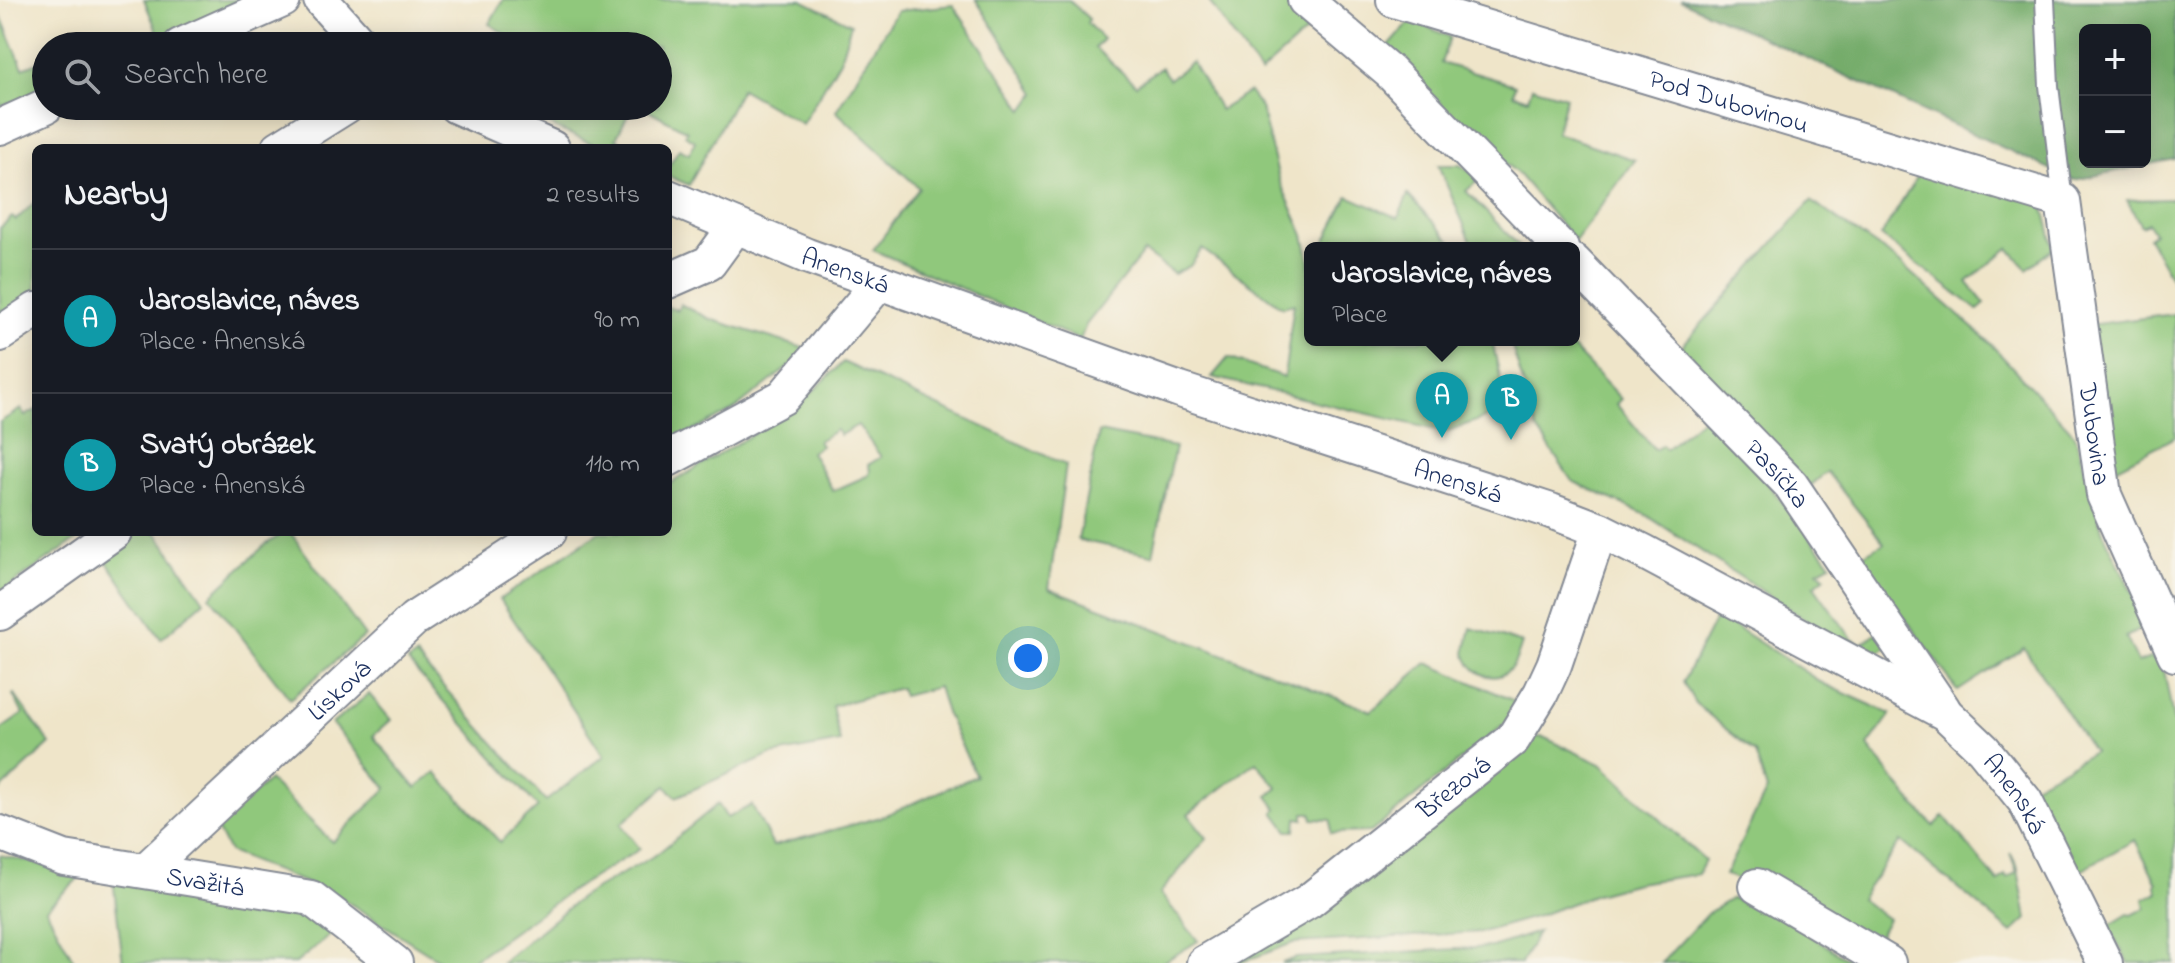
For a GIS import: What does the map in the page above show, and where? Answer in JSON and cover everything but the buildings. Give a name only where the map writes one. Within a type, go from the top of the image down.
[{"type":"street","points":[[211,32],[283,0]]},
{"type":"street","points":[[321,0],[350,32]]},
{"type":"street","points":[[1305,0],[1390,72],[1555,242]]},
{"type":"street","name":"Pod Dubovinou","points":[[1394,0],[2063,201]]},
{"type":"street","points":[[0,127],[32,112]]},
{"type":"street","points":[[285,144],[324,120]]},
{"type":"street","points":[[488,120],[543,144]]},
{"type":"street","name":"Anenská","points":[[672,199],[880,282],[1180,390],[1436,471],[1600,530],[1945,713],[1983,749],[2025,801],[2105,963]]},
{"type":"street","name":"Dubovina","points":[[2063,201],[2104,495],[2175,654]]},
{"type":"street","points":[[672,279],[709,263],[736,226]]},
{"type":"street","name":"Pasíčka","points":[[1580,268],[1791,485],[1945,713]]},
{"type":"street","points":[[672,457],[783,397],[880,282]]},
{"type":"street","points":[[0,334],[32,313]]},
{"type":"street","name":"Březová","points":[[1204,963],[1309,901],[1513,739],[1554,665],[1600,530]]},
{"type":"street","points":[[0,613],[108,536]]},
{"type":"street","name":"Lísková","points":[[146,870],[414,619],[543,536]]},
{"type":"street","name":"Svažitá","points":[[0,833],[64,858],[311,898],[395,963]]},
{"type":"street","points":[[1757,886],[1888,963]]},
{"type":"lane","points":[[2045,0],[2049,86],[2063,201]]},
{"type":"green space","points":[[144,0],[241,0],[244,4],[189,32],[158,32]]},
{"type":"green space","points":[[503,0],[802,0],[851,24],[840,60],[802,124],[741,89],[689,185],[672,178],[672,160],[679,149],[689,154],[695,141],[685,135],[687,131],[667,120],[672,120],[672,32],[502,32],[489,24]]},
{"type":"green space","points":[[976,0],[1069,0],[1089,19],[1087,23],[1103,39],[1095,48],[1136,85],[1161,67],[1169,79],[1192,62],[1220,110],[1249,92],[1261,108],[1280,182],[1306,242],[1304,346],[1493,346],[1507,410],[1445,432],[1212,377],[1228,358],[1284,377],[1294,304],[1282,307],[1202,249],[1190,266],[1174,274],[1144,252],[1086,325],[1080,340],[873,250],[919,188],[836,111],[897,11],[953,5],[1024,110],[1036,93]]},
{"type":"green space","points":[[1208,0],[1299,0],[1322,18],[1260,73]]},
{"type":"green space","points":[[1680,0],[2175,0],[2175,159],[2151,164],[2151,24],[2079,24],[2079,168],[2132,168],[2074,180]]},
{"type":"green space","points":[[0,14],[23,68],[32,64],[32,95],[0,107]]},
{"type":"green space","points":[[1412,20],[1450,37],[1441,63],[1515,85],[1513,94],[1528,99],[1532,87],[1566,97],[1556,133],[1635,160],[1575,241],[1518,174],[1433,102],[1384,52]]},
{"type":"green space","points":[[542,120],[625,120],[616,139],[625,144],[594,144]]},
{"type":"green space","points":[[1438,165],[1460,165],[1480,179],[1466,191],[1515,242],[1471,242]]},
{"type":"green space","points":[[1920,172],[2043,204],[2054,248],[2027,269],[2009,248],[1967,282],[1985,304],[1978,310],[1881,236]]},
{"type":"green space","points":[[1408,195],[1451,242],[1325,242],[1348,196],[1398,218]]},
{"type":"green space","points":[[2175,199],[2175,285],[2148,237],[2154,233],[2148,223],[2141,226],[2127,200]]},
{"type":"green space","points":[[1811,201],[1894,258],[1986,339],[2075,435],[2102,530],[2148,625],[2126,637],[2138,663],[2161,653],[2175,729],[2175,963],[2129,963],[2107,927],[2128,914],[2146,908],[2144,899],[2158,892],[2157,883],[2135,840],[2079,871],[2030,787],[2093,752],[2024,648],[1958,691],[1857,558],[1884,543],[1827,472],[1804,491],[1681,347]]},
{"type":"green space","points":[[32,205],[32,298],[0,320],[0,228],[12,217],[16,220]]},
{"type":"green space","points":[[680,304],[710,319],[810,350],[734,410],[672,441],[672,308],[678,310]]},
{"type":"green space","points":[[2175,314],[2175,437],[2109,471],[2088,325]]},
{"type":"green space","points":[[1512,346],[1571,346],[1621,399],[1616,404],[1655,450],[1662,445],[1666,449],[1711,411],[1831,564],[1818,571],[1825,577],[1814,586],[1852,639],[1861,644],[1876,633],[1889,645],[1867,660],[1646,515],[1572,481],[1537,429]]},
{"type":"green space","points":[[843,362],[1066,465],[1049,588],[1371,711],[1427,663],[1524,705],[1510,720],[1371,832],[1331,833],[1331,820],[1313,819],[1312,813],[1304,813],[1304,819],[1297,818],[1296,831],[1288,831],[1274,812],[1277,809],[1268,796],[1278,788],[1256,762],[1188,814],[1207,838],[1160,893],[1198,941],[1162,963],[501,963],[581,897],[657,854],[718,804],[727,818],[752,805],[773,846],[881,817],[976,776],[946,713],[938,687],[903,696],[900,688],[832,706],[840,742],[771,755],[676,797],[666,786],[621,824],[640,849],[572,890],[469,963],[444,963],[338,896],[229,852],[216,827],[269,780],[332,842],[387,788],[332,724],[369,694],[391,720],[373,736],[416,788],[436,773],[500,842],[538,807],[408,662],[416,656],[546,801],[604,756],[500,599],[593,536],[672,536],[672,483],[796,408]],"holes":[[[858,425],[881,457],[868,465],[869,475],[833,491],[811,452],[821,446],[818,441],[836,430],[840,435]]]},
{"type":"green space","points":[[21,409],[25,416],[32,412],[32,536],[81,536],[0,593],[0,422]]},
{"type":"green space","points":[[1099,432],[1175,447],[1153,555],[1078,540]]},
{"type":"green space","points":[[131,536],[159,536],[204,601],[161,639],[103,556]]},
{"type":"green space","points":[[279,536],[293,536],[365,636],[290,699],[210,596]]},
{"type":"green space","points":[[1717,615],[1824,684],[1891,714],[1868,746],[1934,826],[1944,816],[1998,882],[2005,875],[2007,878],[2017,872],[2010,853],[2017,864],[2027,919],[2012,933],[1901,841],[1860,899],[1888,919],[1872,948],[1800,897],[1725,875],[1767,790],[1755,753],[1695,703],[1683,682]]},
{"type":"green space","points":[[1471,628],[1522,643],[1511,668],[1491,676],[1472,666],[1465,653]]},
{"type":"green space","points":[[14,694],[50,744],[0,790],[0,730],[23,714]]},
{"type":"green space","points":[[1543,737],[1601,764],[1705,861],[1698,874],[1637,883],[1596,894],[1538,916],[1482,932],[1293,943],[1239,963],[1217,963],[1523,738]]},
{"type":"green space","points":[[0,855],[83,874],[46,909],[75,963],[0,963]]},
{"type":"green space","points":[[113,879],[306,913],[333,933],[296,963],[123,963]]},
{"type":"green space","points":[[1732,898],[1788,921],[1853,963],[1661,963],[1708,913]]},
{"type":"green space","points":[[1538,932],[1521,963],[1282,963],[1296,958],[1492,947]]},
{"type":"green space","points":[[339,937],[375,963],[365,963]]},
{"type":"place","name":"Jaroslavice, náves","points":[[1442,438]]},
{"type":"place","name":"Svatý obrázek","points":[[1511,440]]}]
